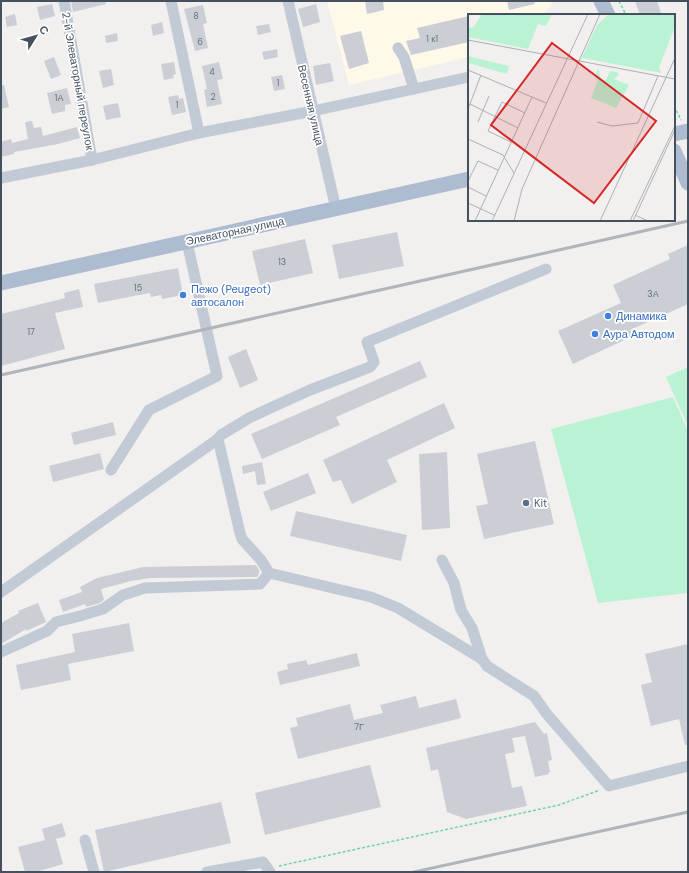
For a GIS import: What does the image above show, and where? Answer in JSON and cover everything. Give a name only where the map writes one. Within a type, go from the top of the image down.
[{"type":"main road","points":[[601,1],[608,14]]},
{"type":"main road","points":[[675,134],[688,131]]},
{"type":"main road","points":[[675,153],[688,183]]},
{"type":"main road","name":"Элеваторная улица","points":[[1,283],[468,179]]},
{"type":"street","name":"2-й Элеваторный переулок","points":[[64,1],[92,160]]},
{"type":"street","points":[[171,1],[199,133]]},
{"type":"street","name":"Весенняя улица","points":[[288,1],[336,209]]},
{"type":"street","points":[[398,48],[404,57],[414,89]]},
{"type":"street","points":[[1,178],[92,160],[199,133],[313,111],[468,77]]},
{"type":"street","points":[[111,470],[150,410],[217,376],[186,242]]},
{"type":"street","points":[[1,592],[218,439],[221,435],[249,418],[310,390],[370,367],[374,362],[367,342],[546,269]]},
{"type":"street","points":[[218,439],[242,539],[261,560],[269,573],[371,597],[398,608],[482,659]]},
{"type":"street","points":[[442,560],[454,583],[461,610],[472,628],[482,659],[487,666],[534,696],[546,713],[609,786],[688,766]]},
{"type":"street","points":[[1,652],[47,631],[56,622],[104,609],[123,595],[130,592],[145,588],[260,584],[269,573]]},
{"type":"street","points":[[85,840],[94,872]]},
{"type":"street","points":[[207,872],[263,862],[272,870]]},
{"type":"path","points":[[619,1],[626,14]]},
{"type":"path","points":[[272,870],[560,805],[609,786]]},
{"type":"shaded area","points":[[327,1],[551,1],[552,4],[544,14],[468,14],[468,57],[349,85]]},
{"type":"green space","points":[[688,367],[688,426],[666,377]]},
{"type":"green space","points":[[673,397],[688,431],[688,593],[598,603],[551,429]]},
{"type":"building","points":[[71,1],[105,1],[106,4],[73,12]]},
{"type":"building","points":[[365,1],[383,1],[384,10],[367,14]]},
{"type":"building","points":[[507,1],[534,1],[535,4],[509,10]]},
{"type":"building","points":[[635,1],[657,1],[661,13],[640,14]]},
{"type":"building","points":[[52,4],[55,16],[40,20],[37,7]]},
{"type":"building","points":[[316,4],[320,22],[303,27],[298,9]]},
{"type":"building","points":[[203,5],[207,23],[203,24],[208,48],[195,51],[184,9]]},
{"type":"building","points":[[15,14],[17,25],[7,27],[5,17]]},
{"type":"building","points":[[468,16],[468,42],[411,55],[406,41],[420,38],[417,28]]},
{"type":"building","points":[[162,22],[164,33],[153,36],[151,25]]},
{"type":"building","points":[[269,24],[271,32],[258,35],[256,26]]},
{"type":"building","points":[[361,31],[369,63],[349,69],[340,36]]},
{"type":"building","points":[[117,33],[118,41],[106,43],[105,36]]},
{"type":"building","points":[[277,49],[278,57],[264,60],[262,52]]},
{"type":"building","points":[[54,57],[61,75],[51,79],[44,61]]},
{"type":"building","points":[[174,62],[176,74],[173,75],[174,78],[164,80],[161,64]]},
{"type":"building","points":[[219,62],[223,79],[217,80],[222,104],[207,107],[204,90],[207,89],[202,66]]},
{"type":"building","points":[[330,63],[334,81],[316,85],[313,66]]},
{"type":"building","points":[[111,69],[114,85],[103,88],[99,71]]},
{"type":"building","points":[[282,75],[285,89],[274,91],[271,77]]},
{"type":"building","points":[[1,85],[4,85],[9,107],[1,109]]},
{"type":"building","points":[[67,88],[71,104],[65,105],[65,111],[52,114],[47,93]]},
{"type":"building","points":[[178,95],[179,99],[183,98],[186,112],[172,115],[168,97]]},
{"type":"building","points":[[118,103],[121,117],[106,120],[103,106]]},
{"type":"building","points":[[32,121],[34,128],[41,127],[43,136],[77,127],[80,138],[58,144],[14,152],[14,154],[1,157],[1,142],[11,139],[12,143],[28,139],[25,122]]},
{"type":"building","points":[[397,232],[404,266],[339,279],[332,245]]},
{"type":"building","points":[[305,239],[313,273],[260,285],[252,251]]},
{"type":"building","points":[[688,245],[688,304],[630,330],[633,336],[573,364],[558,331],[621,303],[613,285],[670,259],[668,254]]},
{"type":"building","points":[[178,268],[183,295],[162,299],[161,295],[151,297],[150,293],[98,303],[94,284]]},
{"type":"building","points":[[79,289],[83,307],[55,313],[65,349],[1,366],[1,314],[65,298],[64,293]]},
{"type":"building","points":[[246,349],[258,380],[240,388],[228,357]]},
{"type":"building","points":[[420,361],[427,377],[336,417],[340,425],[262,459],[251,434]]},
{"type":"building","points":[[444,403],[455,428],[387,460],[397,482],[352,504],[341,480],[333,482],[323,460]]},
{"type":"building","points":[[113,422],[116,435],[74,445],[71,433]]},
{"type":"building","points":[[535,441],[554,524],[484,539],[476,506],[488,504],[477,454]]},
{"type":"building","points":[[447,452],[450,528],[422,530],[419,454]]},
{"type":"building","points":[[100,453],[104,469],[53,482],[49,466]]},
{"type":"building","points":[[262,462],[266,484],[257,485],[255,471],[243,474],[242,466]]},
{"type":"building","points":[[308,473],[316,493],[271,511],[263,492]]},
{"type":"building","points":[[296,511],[407,535],[401,561],[290,536]]},
{"type":"building","points":[[256,565],[259,570],[257,577],[150,578],[131,581],[101,589],[104,600],[100,603],[86,607],[85,604],[63,612],[59,600],[82,592],[80,587],[97,578],[143,567]]},
{"type":"building","points":[[38,603],[46,622],[26,631],[26,629],[1,644],[1,623],[19,613],[18,611]]},
{"type":"building","points":[[129,623],[134,651],[68,664],[71,680],[21,690],[16,665],[75,652],[72,634]]},
{"type":"building","points":[[688,644],[688,745],[685,745],[679,719],[651,726],[641,685],[652,682],[645,654]]},
{"type":"building","points":[[357,653],[360,666],[280,685],[277,672],[288,669],[287,664],[306,660],[308,665]]},
{"type":"building","points":[[416,696],[419,708],[456,699],[461,718],[298,759],[290,728],[298,726],[296,718],[350,704],[354,720],[383,713],[380,705]]},
{"type":"building","points":[[535,722],[544,734],[547,733],[552,760],[548,761],[549,774],[535,777],[525,736],[512,738],[515,752],[505,754],[512,788],[522,786],[527,806],[466,819],[447,812],[438,769],[431,771],[426,748]]},
{"type":"building","points":[[370,765],[381,807],[265,835],[255,793]]},
{"type":"building","points":[[221,802],[231,843],[104,872],[95,830]]},
{"type":"building","points":[[62,823],[66,836],[56,839],[63,864],[36,872],[25,872],[18,847],[45,840],[42,829]]},
{"type":"railway","points":[[1,375],[688,221]]},
{"type":"railway","points":[[414,872],[688,812]]},
{"type":"place","name":"Пежо (Peugeot) автосалон","points":[[183,295]]},
{"type":"place","name":"Динамика","points":[[608,316]]},
{"type":"place","name":"Аура Автодом","points":[[595,334]]},
{"type":"place","name":"Kit","points":[[526,503]]}]
